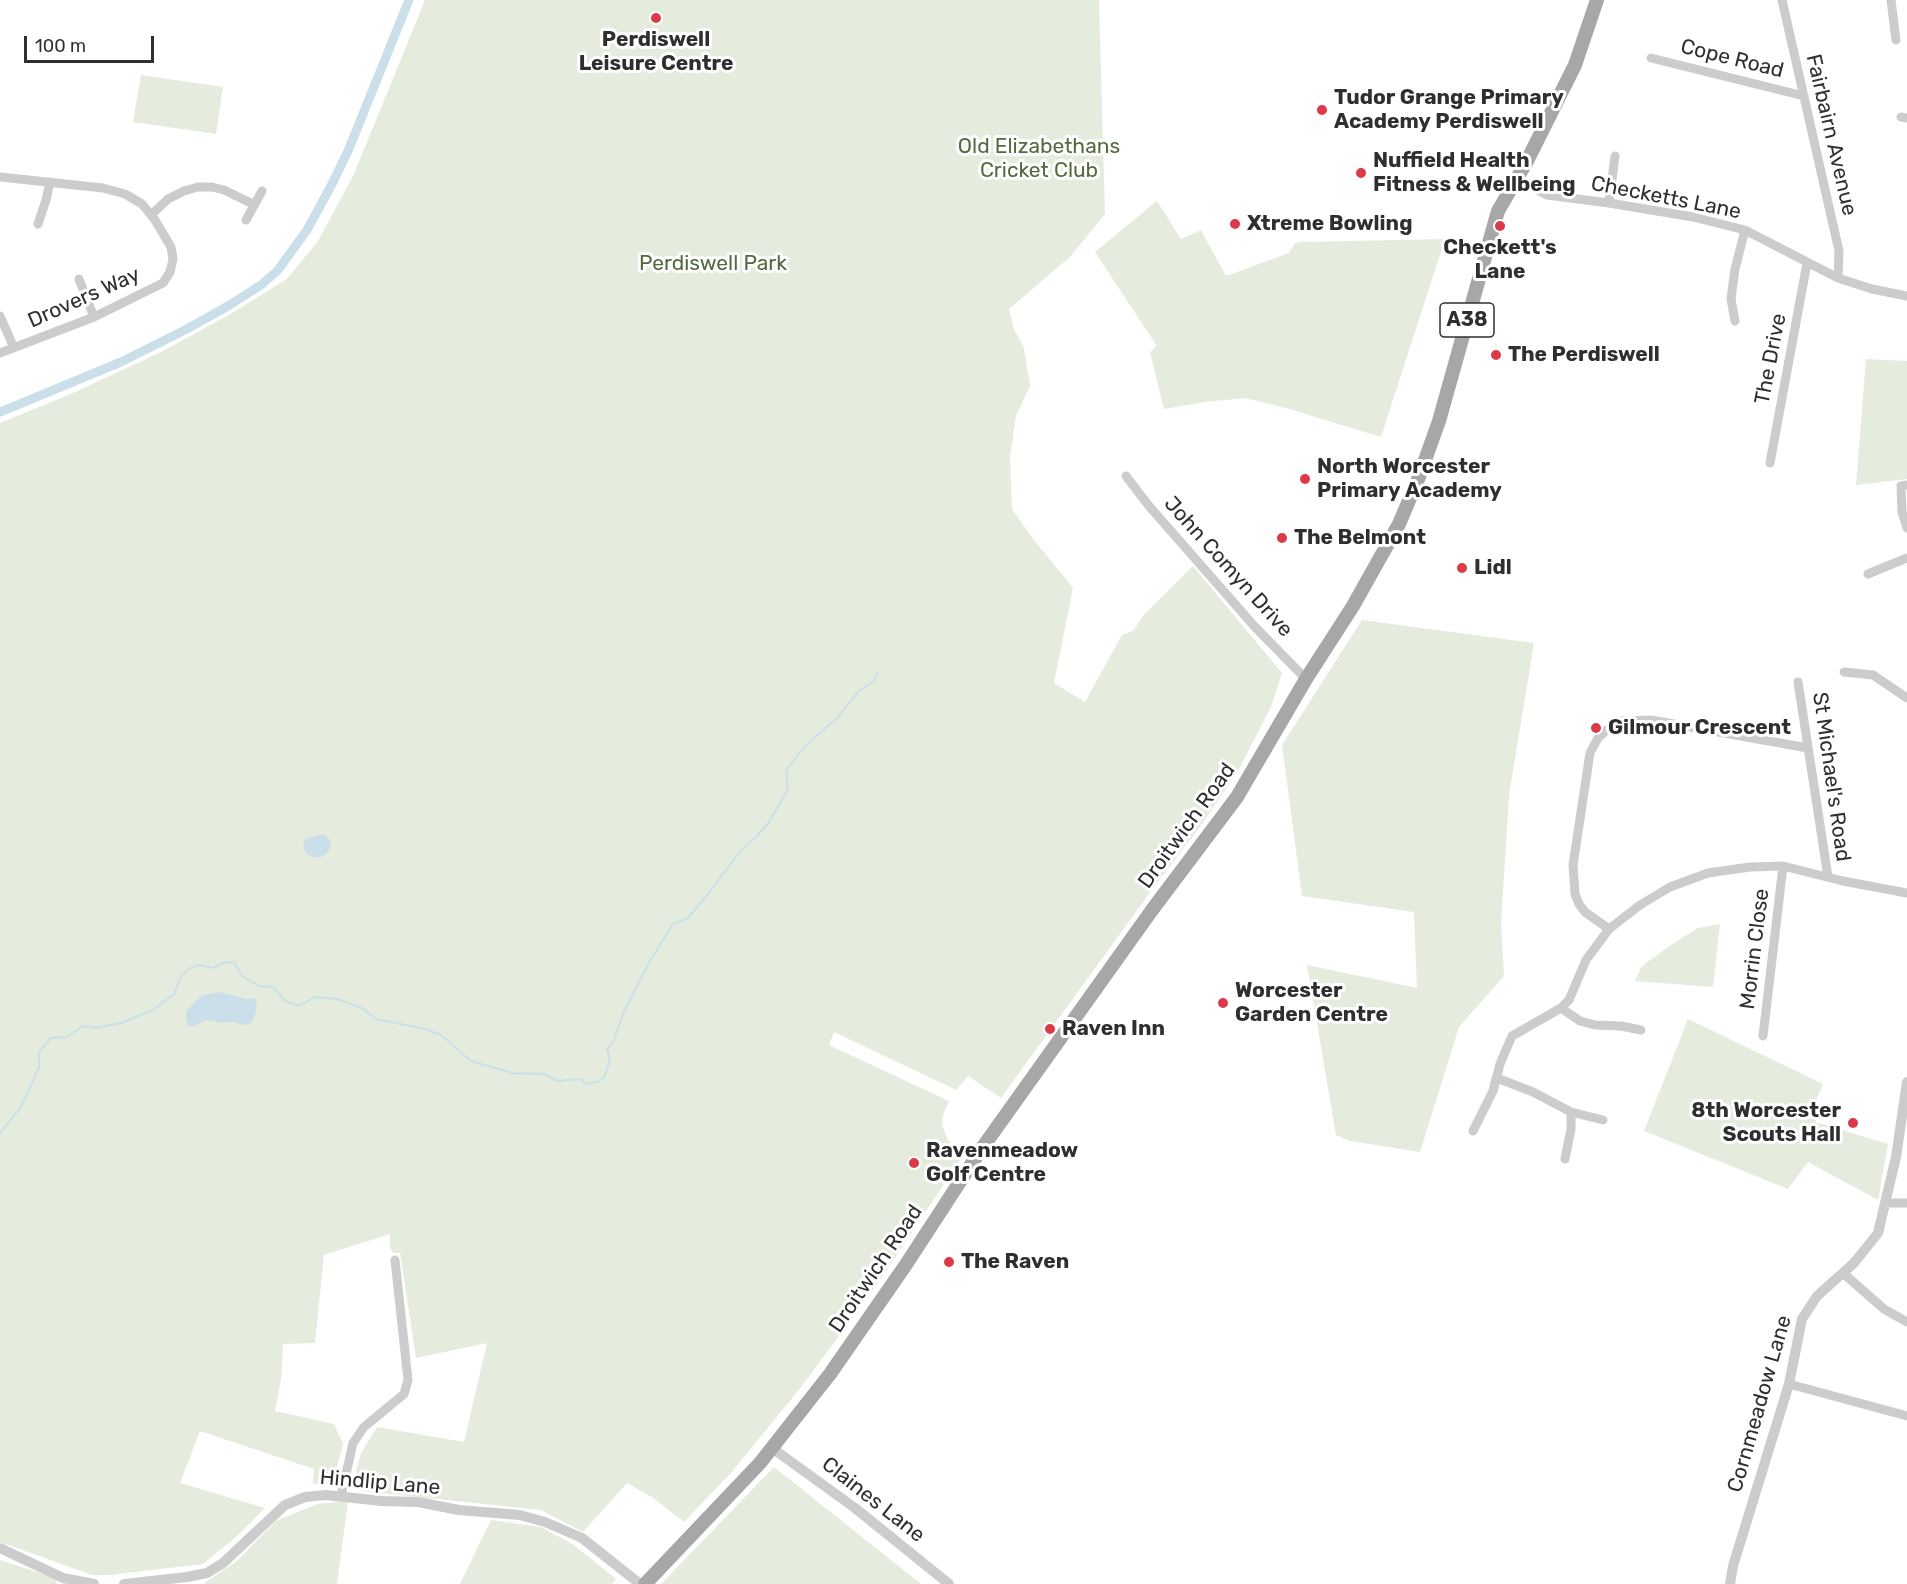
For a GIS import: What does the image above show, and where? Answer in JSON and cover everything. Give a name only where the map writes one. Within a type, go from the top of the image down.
[{"type":"main road","name":"Droitwich Road","points":[[642,1584],[752,1471],[830,1374],[905,1266],[980,1151],[1152,910],[1237,797],[1306,679],[1353,606],[1399,524],[1419,477],[1439,421],[1498,211],[1517,180],[1575,65],[1597,0]]},
{"type":"street","name":"Fairbairn Avenue","points":[[1782,0],[1839,251],[1838,278]]},
{"type":"street","points":[[1892,0],[1896,40]]},
{"type":"street","name":"Cope Road","points":[[1651,58],[1804,96]]},
{"type":"street","points":[[1609,203],[1616,156]]},
{"type":"street","name":"Drovers Way","points":[[0,177],[115,190],[141,204],[151,214],[171,247],[173,260],[170,272],[163,283],[94,316],[0,353]]},
{"type":"street","name":"Checketts Lane","points":[[1517,180],[1547,195],[1694,218],[1745,230],[1838,278],[1872,289],[1907,296]]},
{"type":"street","points":[[38,224],[50,182]]},
{"type":"street","points":[[151,214],[168,199],[198,187],[224,190],[253,204]]},
{"type":"street","points":[[246,220],[262,191]]},
{"type":"street","points":[[1735,321],[1731,299],[1735,269],[1745,230]]},
{"type":"street","name":"The Drive","points":[[1770,463],[1807,263]]},
{"type":"street","points":[[79,279],[94,316]]},
{"type":"street","points":[[0,316],[14,348]]},
{"type":"street","name":"John Comyn Drive","points":[[1126,476],[1149,506],[1255,627],[1306,679]]},
{"type":"street","points":[[1904,486],[1902,512],[1907,528]]},
{"type":"street","points":[[1868,573],[1907,558]]},
{"type":"street","points":[[1844,672],[1873,675],[1907,698]]},
{"type":"street","name":"St Michael's Road","points":[[1798,682],[1828,877]]},
{"type":"street","points":[[1609,929],[1579,904],[1575,894],[1573,865],[1590,753],[1598,738],[1609,728],[1621,722],[1652,720],[1808,748]]},
{"type":"street","points":[[1473,1131],[1493,1091],[1512,1036],[1561,1008],[1569,1000],[1586,960],[1609,929],[1640,905],[1670,887],[1707,873],[1750,867],[1782,866],[1907,893]]},
{"type":"street","name":"Morrin Close","points":[[1763,1036],[1782,866]]},
{"type":"street","points":[[1561,1008],[1580,1021],[1595,1026],[1636,1029],[1629,1039]]},
{"type":"street","points":[[1497,1078],[1533,1092],[1571,1112],[1603,1120]]},
{"type":"street","name":"Cornmeadow Lane","points":[[1730,1584],[1733,1566],[1789,1384],[1802,1319],[1817,1296],[1854,1263],[1878,1233],[1896,1157],[1907,1082]]},
{"type":"street","points":[[1565,1160],[1571,1129],[1571,1112]]},
{"type":"street","points":[[1885,1203],[1907,1203]]},
{"type":"street","points":[[341,1496],[353,1443],[364,1427],[404,1394],[408,1380],[395,1260]]},
{"type":"street","points":[[1843,1273],[1884,1310],[1907,1322]]},
{"type":"street","points":[[1789,1384],[1907,1416]]},
{"type":"street","name":"Claines Lane","points":[[772,1448],[855,1508],[949,1584]]},
{"type":"street","name":"Hindlip Lane","points":[[124,1584],[207,1573],[223,1563],[285,1505],[305,1497],[326,1495],[418,1502],[459,1510],[520,1515],[545,1522],[582,1538],[642,1584]]},
{"type":"street","points":[[0,1548],[63,1578],[94,1584]]},
{"type":"green space","points":[[425,0],[1099,0],[1105,214],[1070,257],[1009,309],[1014,329],[1024,348],[1030,386],[1016,416],[1010,457],[1012,509],[1073,588],[1054,683],[1085,702],[1122,635],[1133,631],[1143,616],[1193,566],[1282,673],[1271,707],[1238,771],[1207,817],[1001,1098],[968,1076],[956,1090],[834,1032],[829,1045],[949,1101],[943,1115],[942,1125],[948,1140],[962,1157],[878,1283],[802,1386],[730,1474],[684,1522],[652,1497],[627,1483],[583,1532],[541,1510],[362,1491],[357,1485],[355,1476],[361,1453],[377,1427],[464,1442],[487,1343],[416,1358],[400,1253],[393,1253],[390,1247],[390,1234],[324,1255],[315,1343],[283,1344],[281,1380],[275,1411],[334,1424],[343,1444],[333,1484],[313,1484],[314,1469],[200,1431],[180,1483],[265,1508],[236,1537],[203,1564],[92,1575],[0,1542],[0,423],[73,393],[163,351],[287,279],[318,241],[354,174]]},
{"type":"green space","points":[[141,75],[223,87],[216,134],[133,122]]},
{"type":"green space","points":[[1157,201],[1181,239],[1201,230],[1226,276],[1289,253],[1295,243],[1445,239],[1381,437],[1245,398],[1164,409],[1150,352],[1157,346],[1095,252]]},
{"type":"green space","points":[[1866,359],[1907,361],[1907,479],[1856,485]]},
{"type":"green space","points":[[1362,620],[1534,643],[1509,795],[1501,925],[1504,976],[1459,1027],[1420,1152],[1350,1141],[1336,1135],[1307,965],[1417,988],[1414,912],[1302,896],[1282,745]]},
{"type":"green space","points":[[1720,924],[1713,987],[1635,981],[1642,966],[1671,945],[1698,928]]},
{"type":"green space","points":[[1688,1019],[1823,1084],[1817,1098],[1816,1122],[1888,1144],[1878,1200],[1808,1162],[1788,1189],[1644,1131]]},
{"type":"green space","points":[[774,1467],[921,1584],[661,1584]]},
{"type":"green space","points":[[348,1501],[337,1584],[203,1584],[238,1560],[276,1521],[317,1504]]},
{"type":"green space","points":[[491,1520],[541,1527],[574,1545],[616,1579],[612,1584],[460,1584]]},
{"type":"green space","points":[[0,1560],[55,1578],[57,1584],[0,1584]]},
{"type":"water","points":[[323,834],[329,838],[331,846],[328,852],[322,857],[311,857],[305,852],[303,844],[307,838]]},
{"type":"water","points":[[219,992],[247,999],[255,998],[257,1003],[254,1019],[249,1024],[243,1025],[206,1020],[192,1027],[188,1025],[186,1011],[201,996]]},
{"type":"waterway","points":[[0,412],[121,362],[185,330],[261,285],[278,270],[307,230],[332,184],[348,151],[409,0]]},
{"type":"waterway","points":[[0,1133],[21,1107],[39,1067],[39,1052],[51,1038],[66,1037],[84,1026],[96,1028],[121,1023],[153,1010],[174,994],[181,976],[190,968],[200,965],[213,968],[223,963],[234,962],[242,976],[259,986],[273,987],[285,1001],[299,1006],[315,997],[337,999],[362,1008],[376,1019],[426,1029],[441,1035],[471,1061],[513,1073],[544,1074],[557,1081],[581,1079],[586,1084],[598,1082],[604,1078],[610,1060],[607,1049],[613,1042],[625,1009],[650,961],[673,924],[688,918],[741,850],[769,822],[788,789],[786,771],[804,747],[837,718],[858,692],[874,681],[878,673]]},
{"type":"place","name":"Perdiswell Leisure Centre","points":[[656,18]]},
{"type":"place","name":"Tudor Grange Primary Academy Perdiswell","points":[[1322,110]]},
{"type":"place","name":"Nuffield Health Fitness & Wellbeing","points":[[1361,173]]},
{"type":"place","name":"Xtreme Bowling","points":[[1235,224]]},
{"type":"place","name":"Checkett's Lane","points":[[1500,226]]},
{"type":"place","name":"The Perdiswell","points":[[1496,355]]},
{"type":"place","name":"North Worcester Primary Academy","points":[[1305,479]]},
{"type":"place","name":"The Belmont","points":[[1282,538]]},
{"type":"place","name":"Lidl","points":[[1462,568]]},
{"type":"place","name":"Gilmour Crescent","points":[[1596,728]]},
{"type":"place","name":"Worcester Garden Centre","points":[[1223,1003]]},
{"type":"place","name":"Raven Inn","points":[[1050,1029]]},
{"type":"place","name":"8th Worcester Scouts Hall","points":[[1853,1123]]},
{"type":"place","name":"Ravenmeadow Golf Centre","points":[[914,1163]]},
{"type":"place","name":"The Raven","points":[[949,1262]]},
{"type":"park label","name":"Old Elizabethans Cricket Club","points":[[1039,159]]},
{"type":"park label","name":"Perdiswell Park","points":[[713,264]]}]
